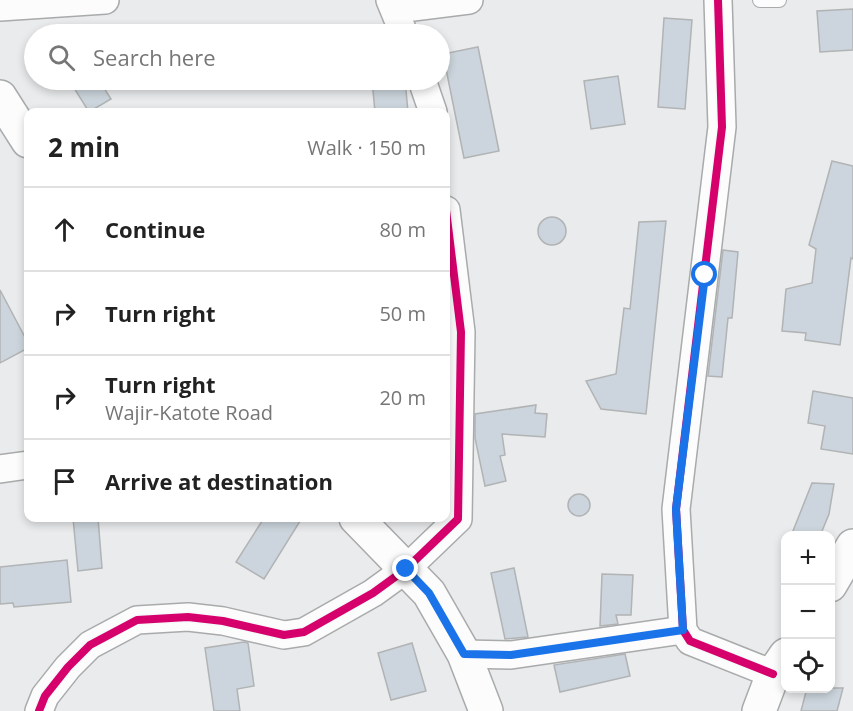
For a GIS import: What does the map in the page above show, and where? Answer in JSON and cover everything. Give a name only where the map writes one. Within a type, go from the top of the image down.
[{"type":"street","points":[[0,7],[105,0]]},
{"type":"street","points":[[390,0],[400,24]]},
{"type":"street","points":[[398,0],[413,7],[469,0]]},
{"type":"street","points":[[718,0],[722,127],[676,509],[683,630],[690,641],[779,665],[759,711]]},
{"type":"street","points":[[425,90],[432,108]]},
{"type":"street","points":[[0,97],[24,135]]},
{"type":"street","points":[[39,711],[45,696],[68,667],[90,645],[137,620],[188,617],[223,621],[284,635],[304,632],[374,593],[406,569],[458,519],[461,332],[450,243]]},
{"type":"street","points":[[0,469],[24,466]]},
{"type":"street","points":[[360,522],[429,593],[464,654],[486,711]]},
{"type":"street","points":[[835,578],[853,546]]},
{"type":"street","points":[[464,654],[511,655],[683,630]]},
{"type":"lane","points":[[760,0],[778,0]]},
{"type":"building","points":[[853,9],[853,50],[820,52],[817,11]]},
{"type":"building","points":[[664,18],[692,20],[685,109],[658,107]]},
{"type":"building","points":[[478,47],[499,151],[464,158],[450,89],[450,53]]},
{"type":"building","points":[[618,76],[625,124],[591,129],[584,81]]},
{"type":"building","points":[[75,90],[105,90],[111,99],[96,108],[86,108]]},
{"type":"building","points":[[373,90],[406,90],[408,108],[375,108]]},
{"type":"building","points":[[832,161],[853,166],[853,259],[851,258],[840,345],[805,340],[806,333],[782,331],[786,289],[812,283],[816,249],[809,245]]},
{"type":"building","points":[[552,217],[562,221],[566,231],[562,241],[552,245],[542,241],[538,231],[542,221]]},
{"type":"building","points":[[666,221],[646,414],[601,409],[586,381],[616,374],[624,308],[630,309],[639,222]]},
{"type":"building","points":[[723,250],[738,252],[732,318],[728,318],[722,377],[708,376]]},
{"type":"building","points":[[0,290],[24,335],[24,350],[0,363]]},
{"type":"building","points":[[813,391],[853,398],[853,454],[821,449],[825,426],[808,423]]},
{"type":"building","points":[[536,405],[535,413],[547,414],[545,437],[502,434],[505,455],[500,456],[506,481],[485,486],[475,438],[475,414]]},
{"type":"building","points":[[812,483],[834,484],[829,514],[822,531],[793,531]]},
{"type":"building","points":[[575,494],[583,494],[590,501],[590,509],[583,516],[575,516],[568,509],[568,501]]},
{"type":"building","points":[[73,522],[98,522],[102,568],[78,571]]},
{"type":"building","points":[[261,522],[300,522],[264,579],[236,562]]},
{"type":"building","points":[[67,560],[71,602],[14,607],[13,603],[0,604],[0,567]]},
{"type":"building","points":[[514,568],[528,637],[505,639],[491,573]]},
{"type":"building","points":[[602,574],[633,575],[631,615],[616,615],[618,624],[600,626]]},
{"type":"building","points":[[248,643],[254,686],[237,689],[240,711],[214,711],[205,648]]},
{"type":"building","points":[[412,643],[426,691],[391,700],[378,653]]},
{"type":"building","points":[[625,654],[630,676],[560,692],[554,665]]},
{"type":"building","points":[[835,688],[843,688],[837,711],[801,711],[806,693],[835,693]]},
{"type":"cycle path","points":[[718,0],[722,127],[676,509],[683,630],[690,641],[773,674]]},
{"type":"cycle path","points":[[39,711],[45,696],[68,667],[90,645],[137,620],[188,617],[223,621],[284,635],[304,632],[373,593],[406,569],[458,519],[461,332],[450,243]]},
{"type":"route","points":[[406,569],[429,593],[464,654],[511,655],[683,630],[676,509],[705,275]]}]
